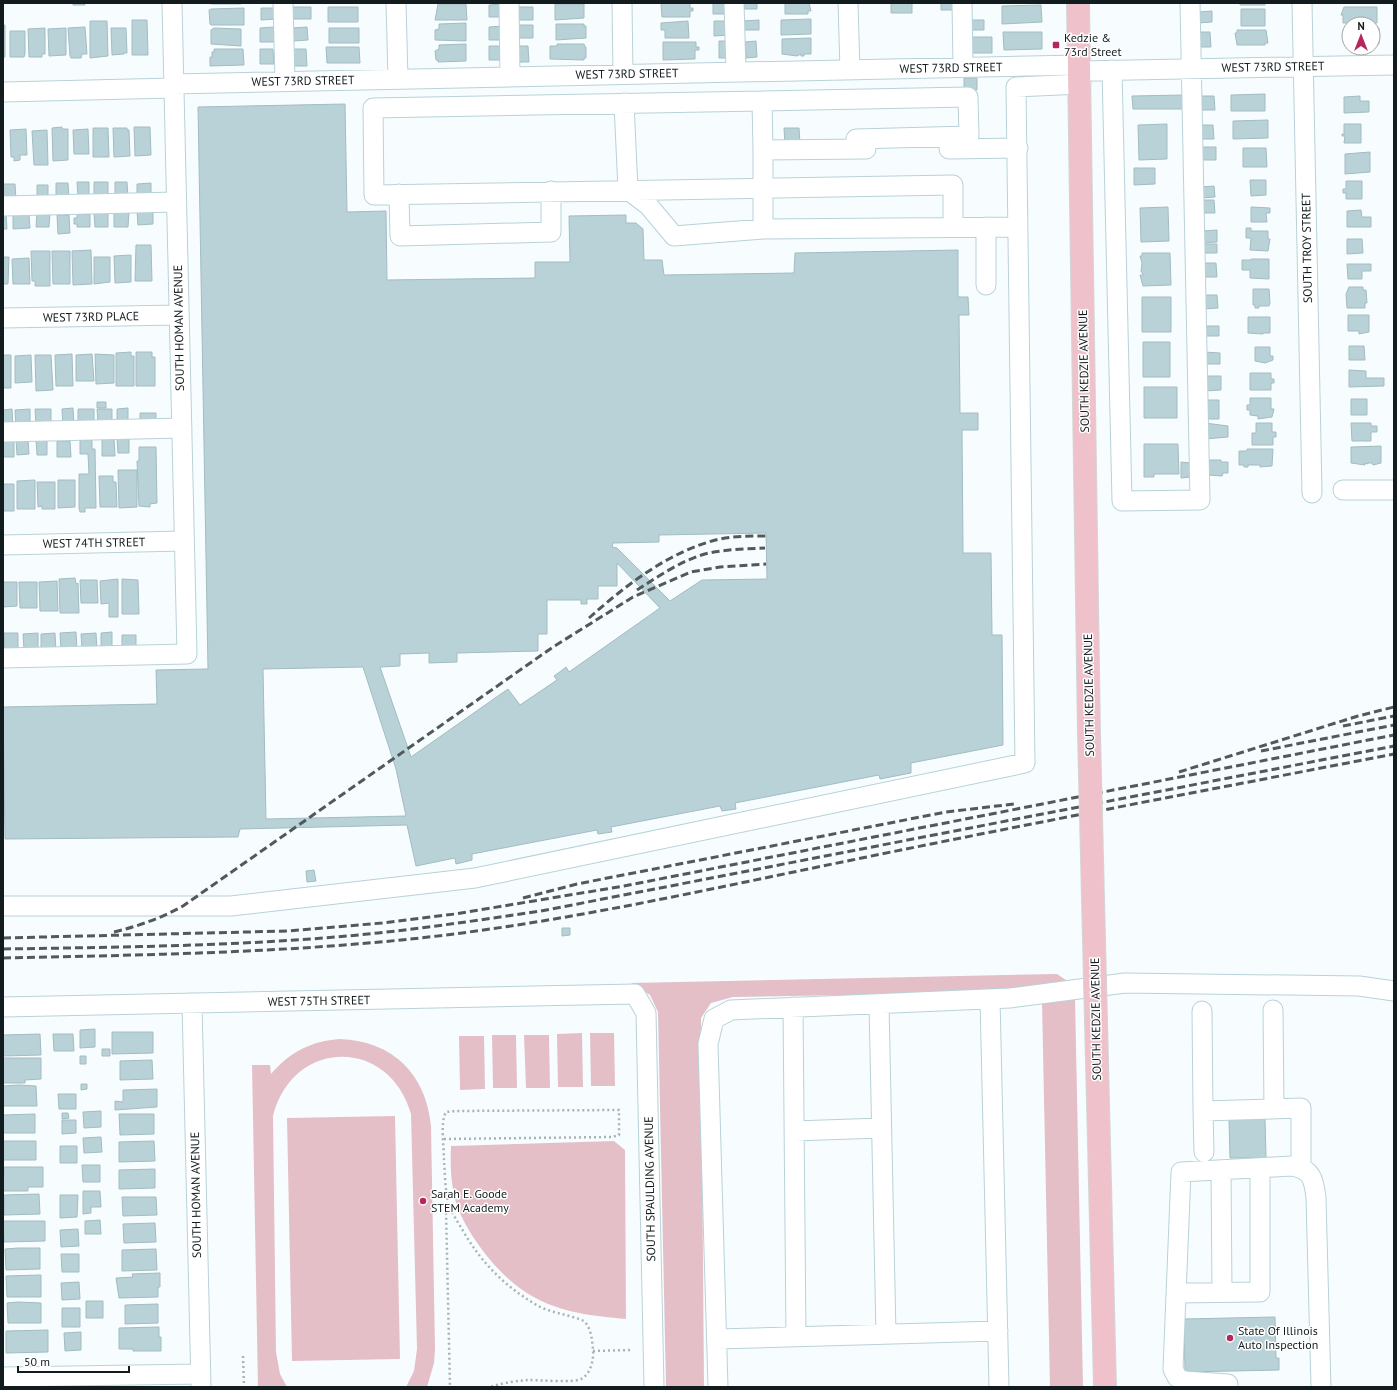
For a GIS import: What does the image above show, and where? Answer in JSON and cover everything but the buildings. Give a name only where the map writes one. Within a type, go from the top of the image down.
[{"type":"main road","name":"SOUTH KEDZIE AVENUE","points":[[1078,3],[1089,734],[1104,1387]]},
{"type":"street","name":"SOUTH HOMAN AVENUE","points":[[3,658],[187,654],[172,3]]},
{"type":"street","points":[[283,3],[285,81]]},
{"type":"street","points":[[396,3],[398,79]]},
{"type":"street","points":[[509,3],[510,77]]},
{"type":"street","points":[[622,3],[624,74]]},
{"type":"street","points":[[734,3],[736,72]]},
{"type":"street","points":[[848,3],[850,70]]},
{"type":"street","points":[[962,3],[963,67]]},
{"type":"street","points":[[1112,70],[1122,501],[1200,500],[1190,3]]},
{"type":"street","name":"SOUTH TROY STREET","points":[[1302,3],[1312,493]]},
{"type":"street","name":"WEST 73RD STREET","points":[[3,92],[285,81],[963,67],[1080,73],[1112,70],[1394,64]]},
{"type":"street","points":[[3,906],[232,906],[475,878],[1024,763],[1018,148],[1016,87],[1080,73]]},
{"type":"street","points":[[855,149],[856,139],[969,136],[968,97],[373,108],[374,195],[953,185],[953,227]]},
{"type":"street","points":[[762,101],[763,229]]},
{"type":"street","points":[[624,103],[628,190]]},
{"type":"street","points":[[763,150],[1018,148]]},
{"type":"street","points":[[628,190],[648,205],[674,236],[763,229],[1018,227]]},
{"type":"street","points":[[399,194],[400,236],[551,232],[551,191]]},
{"type":"street","points":[[3,206],[176,202]]},
{"type":"street","points":[[986,227],[986,285]]},
{"type":"street","name":"WEST 73RD PLACE","points":[[3,318],[179,315]]},
{"type":"street","points":[[3,432],[182,428]]},
{"type":"street","points":[[1343,490],[1394,490]]},
{"type":"street","name":"WEST 74TH STREET","points":[[3,545],[184,541]]},
{"type":"street","points":[[718,1387],[708,1044],[714,1019],[731,1010],[1010,998],[1125,983],[1359,986],[1394,990]]},
{"type":"street","name":"WEST 75TH STREET","points":[[3,1007],[635,994]]},
{"type":"street","name":"SOUTH SPAULDING AVENUE","points":[[635,994],[646,1013],[654,1387]]},
{"type":"street","points":[[990,999],[999,1387]]},
{"type":"street","name":"SOUTH HOMAN AVENUE","points":[[192,1003],[200,1381]]},
{"type":"street","points":[[879,1004],[886,1334]]},
{"type":"street","points":[[793,1007],[796,1336]]},
{"type":"street","points":[[1273,1010],[1274,1109]]},
{"type":"street","points":[[1202,1012],[1204,1152]]},
{"type":"street","points":[[1203,1111],[1301,1108],[1301,1167]]},
{"type":"street","points":[[794,1131],[881,1128]]},
{"type":"street","points":[[1228,1387],[1228,1384],[1184,1381],[1177,1377],[1173,1369],[1180,1172],[1292,1166],[1301,1167],[1314,1181],[1316,1198],[1321,1387]]},
{"type":"street","points":[[1176,1292],[1260,1292],[1260,1168]]},
{"type":"street","points":[[1220,1170],[1222,1292]]},
{"type":"street","points":[[716,1339],[998,1331]]},
{"type":"street","points":[[3,1377],[200,1381]]},
{"type":"path","points":[[444,1139],[612,1137],[619,1135],[619,1110],[446,1112],[444,1116],[444,1139],[448,1202],[446,1211],[450,1387]]},
{"type":"path","points":[[448,1202],[453,1214],[481,1260],[509,1287],[536,1305],[584,1321],[588,1326],[594,1351],[590,1370],[581,1380],[573,1382],[528,1380],[490,1387]]},
{"type":"path","points":[[594,1351],[632,1350]]},
{"type":"path","points":[[243,1356],[244,1387]]},
{"type":"shaded area","points":[[1057,974],[1075,986],[1014,992],[733,997],[711,1003],[701,1018],[704,1387],[666,1387],[658,1012],[650,995],[631,983]]},
{"type":"shaded area","points":[[1075,998],[1083,1387],[1050,1387],[1042,1002]]},
{"type":"shaded area","points":[[582,1033],[583,1087],[558,1087],[557,1034]]},
{"type":"shaded area","points":[[590,1033],[614,1033],[615,1086],[591,1086]]},
{"type":"shaded area","points":[[492,1035],[516,1035],[517,1088],[493,1088]]},
{"type":"shaded area","points":[[524,1035],[549,1035],[550,1088],[526,1088]]},
{"type":"shaded area","points":[[459,1036],[484,1036],[485,1089],[460,1090]]},
{"type":"shaded area","points":[[340,1039],[359,1041],[376,1046],[391,1054],[404,1064],[414,1076],[428,1107],[431,1126],[435,1349],[434,1363],[427,1387],[406,1387],[414,1371],[417,1349],[411,1114],[400,1089],[383,1071],[363,1060],[341,1057],[320,1061],[300,1072],[284,1090],[273,1116],[276,1352],[280,1374],[287,1387],[258,1387],[252,1065],[270,1065],[271,1074],[278,1066],[302,1049],[320,1042]]},
{"type":"shaded area","points":[[395,1116],[400,1359],[292,1361],[287,1118]]},
{"type":"shaded area","points":[[614,1141],[625,1150],[626,1319],[578,1313],[554,1306],[532,1296],[509,1280],[478,1244],[462,1218],[453,1191],[451,1176],[451,1146]]},
{"type":"railway","points":[[589,618],[634,581],[650,570],[684,551],[720,539],[766,536]]},
{"type":"railway","points":[[637,590],[672,568],[699,556],[737,549],[765,548]]},
{"type":"railway","points":[[114,932],[150,921],[183,906],[553,647],[633,597],[691,572],[720,567],[766,564]]},
{"type":"railway","points":[[1179,772],[1358,716],[1394,707]]},
{"type":"railway","points":[[1343,726],[1394,716]]},
{"type":"railway","points":[[1261,751],[1394,725]]},
{"type":"railway","points":[[3,938],[287,931],[382,923],[455,914],[624,886],[1394,735]]},
{"type":"railway","points":[[3,949],[191,945],[285,941],[440,926],[541,911],[1394,746]]},
{"type":"railway","points":[[3,958],[264,950],[368,943],[475,931],[637,904],[987,833],[1394,754]]},
{"type":"railway","points":[[523,898],[577,884],[946,812],[1014,804]]},
{"type":"place","name":"Kedzie & 73rd Street","points":[[1056,45]]},
{"type":"place","name":"Sarah E. Goode STEM Academy","points":[[423,1201]]},
{"type":"place","name":"State Of Illinois Auto Inspection","points":[[1230,1338]]}]
